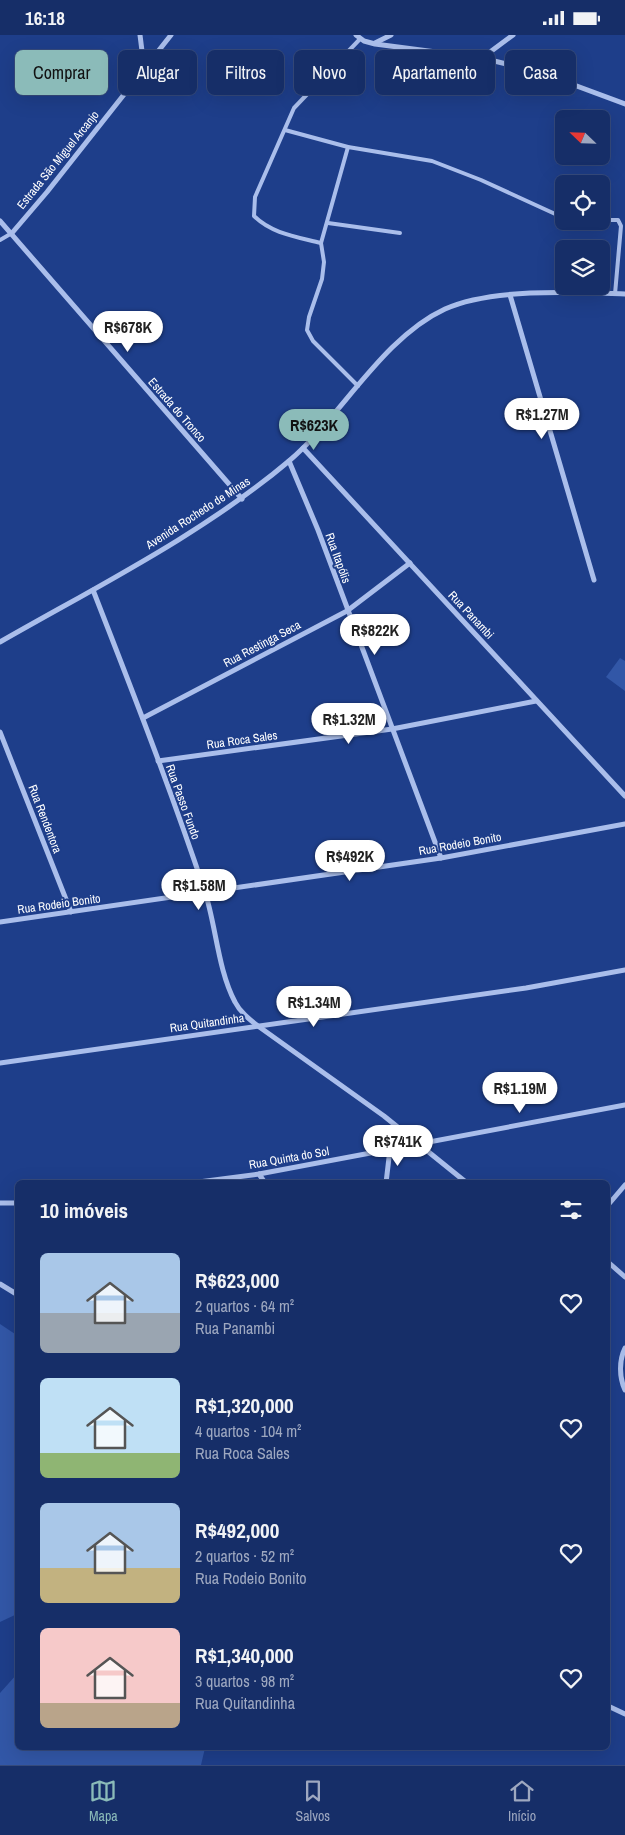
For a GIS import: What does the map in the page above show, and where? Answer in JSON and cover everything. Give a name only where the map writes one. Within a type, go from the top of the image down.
[{"type":"street","points":[[140,35],[142,50]]},
{"type":"street","name":"Estrada São Miguel Arcanjo","points":[[158,50],[171,35]]},
{"type":"street","points":[[375,44],[391,35]]},
{"type":"street","points":[[493,50],[513,35]]},
{"type":"street","points":[[358,37],[375,44],[421,50]]},
{"type":"street","points":[[495,61],[539,72],[625,104]]},
{"type":"street","name":"Estrada São Miguel Arcanjo","points":[[12,233],[47,192],[122,95]]},
{"type":"street","name":"Estrada do Tronco","points":[[0,221],[242,499]]},
{"type":"street","name":"Avenida Rochedo de Minas","points":[[0,642],[93,590],[242,499],[303,448],[396,345],[419,324],[445,309],[472,299],[510,295],[625,294]]},
{"type":"street","points":[[510,295],[594,580]]},
{"type":"street","name":"Rua Panambi","points":[[303,448],[625,796]]},
{"type":"street","name":"Rua Itapólis","points":[[289,461],[318,530],[441,858]]},
{"type":"street","name":"Rua Restinga Seca","points":[[143,718],[347,611],[410,563]]},
{"type":"street","name":"Rua Passo Fundo","points":[[93,590],[143,718],[205,893],[228,987],[235,1003],[244,1015],[258,1026],[420,1144],[463,1180]]},
{"type":"street","name":"Rua Roca Sales","points":[[158,761],[392,729],[536,701]]},
{"type":"street","name":"Rua Rendentora","points":[[0,732],[71,912]]},
{"type":"street","name":"Rua Rodeio Bonito","points":[[0,922],[441,858],[625,824]]},
{"type":"street","name":"Rua Quitandinha","points":[[0,1063],[526,989],[625,970]]},
{"type":"street","name":"Rua Quinta do Sol","points":[[214,1180],[259,1174],[625,1105]]},
{"type":"street","points":[[386,1180],[390,1149]]},
{"type":"street","points":[[259,1174],[263,1180]]},
{"type":"street","points":[[610,1203],[625,1185]]},
{"type":"street","points":[[0,1203],[15,1203]]},
{"type":"street","points":[[610,1264],[625,1277]]},
{"type":"street","points":[[0,1284],[15,1293]]},
{"type":"street","points":[[625,1348],[621,1355],[621,1382],[625,1390]]},
{"type":"street","points":[[610,1706],[625,1714]]},
{"type":"lane","points":[[322,243],[283,233],[264,225],[254,216],[255,197],[294,108],[358,37]]},
{"type":"lane","points":[[285,129],[348,147],[432,161],[481,180],[555,213]]},
{"type":"lane","points":[[348,147],[322,243],[324,261],[322,279],[308,317],[307,330],[313,341],[358,387]]},
{"type":"lane","points":[[610,220],[618,220],[621,225],[616,294]]},
{"type":"lane","points":[[328,223],[400,233]]},
{"type":"lane","name":"Estrada São Miguel Arcanjo","points":[[0,240],[12,233]]},
{"type":"shaded area","points":[[620,658],[625,661],[625,691],[606,677]]},
{"type":"shaded area","points":[[0,1324],[15,1334],[15,1615],[0,1622]]},
{"type":"shaded area","points":[[15,1676],[15,1750],[205,1750],[201,1765],[0,1765],[0,1693]]}]
